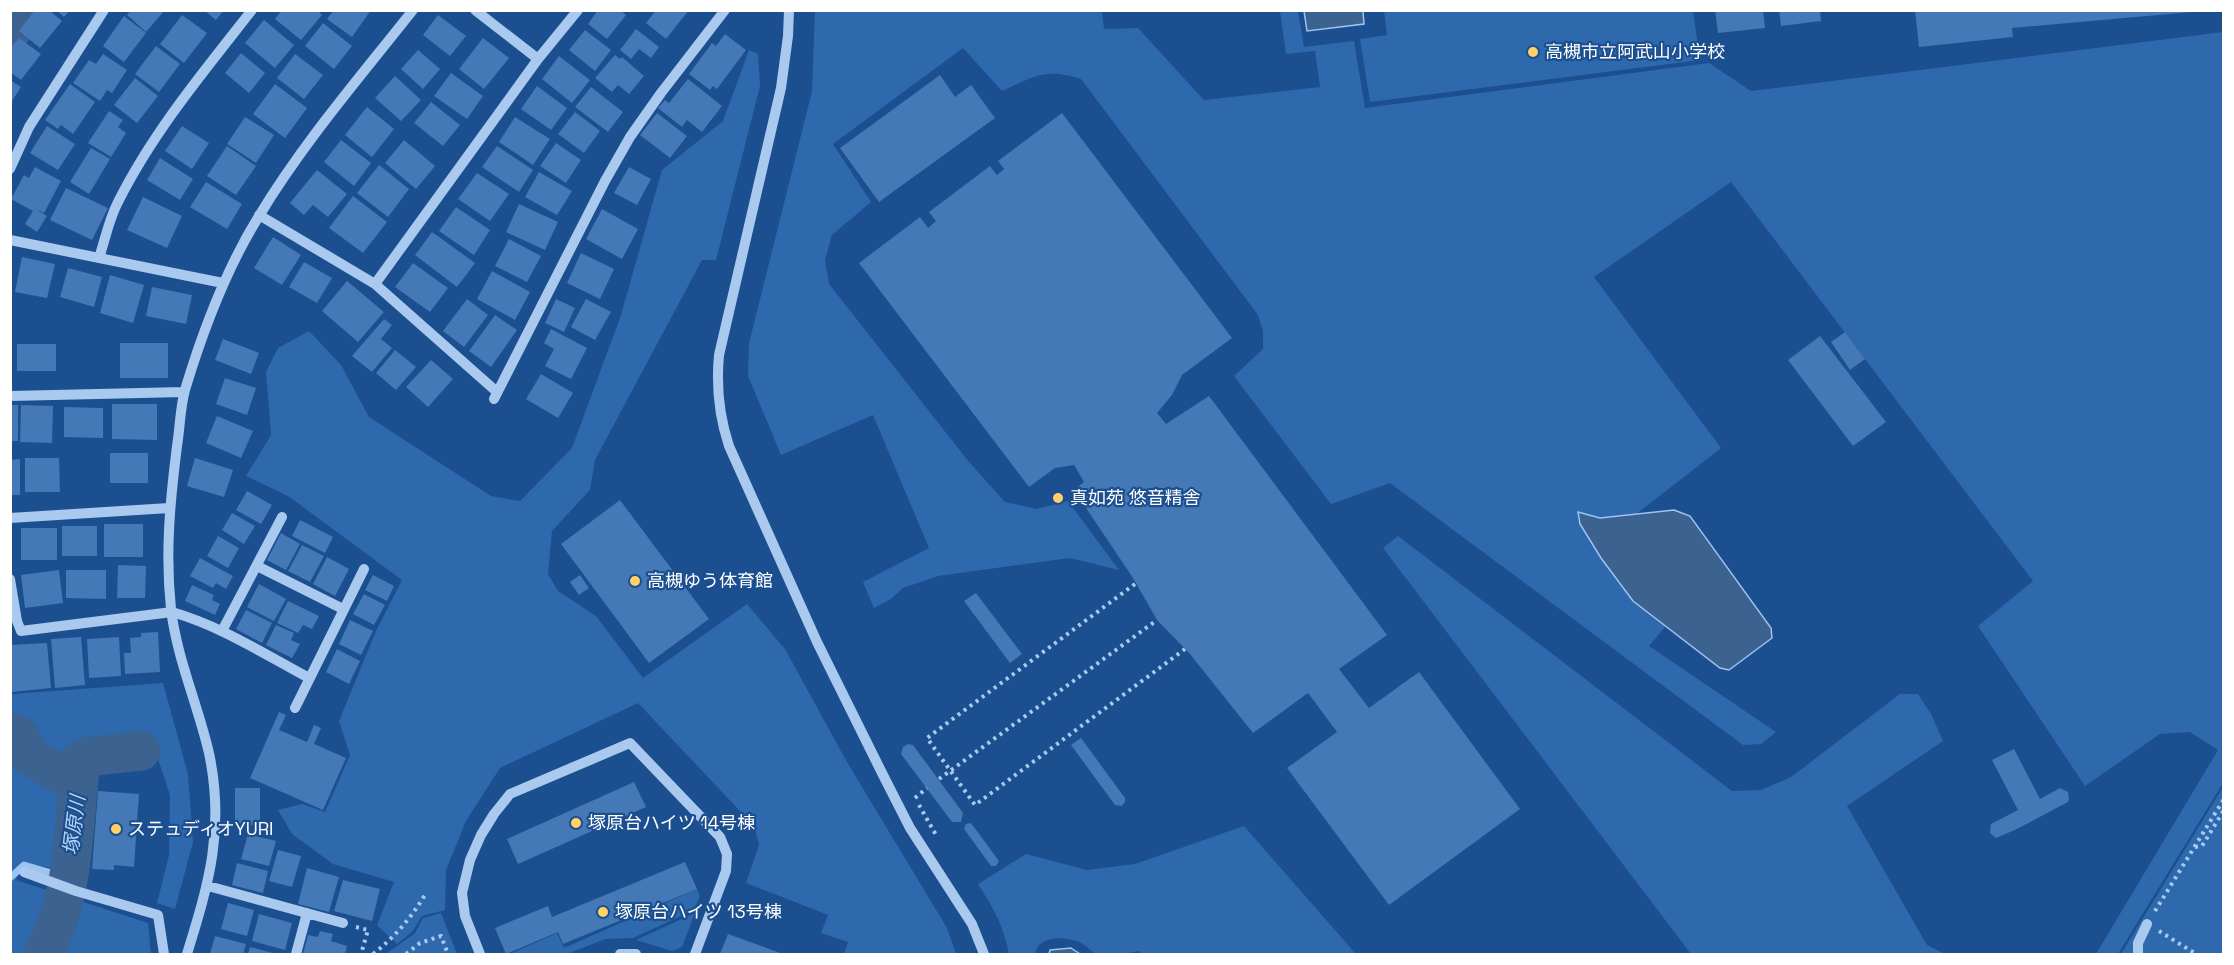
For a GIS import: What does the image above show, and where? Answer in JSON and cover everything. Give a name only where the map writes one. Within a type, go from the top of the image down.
[{"type":"street","points":[[10,169],[29,127],[104,10]]},
{"type":"street","points":[[99,258],[117,203],[160,131],[252,10]]},
{"type":"street","points":[[188,954],[213,861],[215,800],[208,753],[188,683],[172,612],[167,548],[169,507],[184,392],[223,283],[259,215],[296,159],[413,10]]},
{"type":"street","points":[[475,10],[538,59]]},
{"type":"street","points":[[375,284],[538,59],[578,10]]},
{"type":"street","points":[[259,215],[375,284],[495,396],[630,137],[725,10]]},
{"type":"street","points":[[789,10],[781,88],[719,355],[717,391],[721,418],[729,446],[817,642],[910,828],[965,911],[984,954]]},
{"type":"street","points":[[10,240],[223,283]]},
{"type":"street","points":[[10,396],[184,392]]},
{"type":"street","points":[[10,518],[169,507]]},
{"type":"street","points":[[222,631],[282,517]]},
{"type":"street","points":[[257,567],[343,609]]},
{"type":"street","points":[[296,708],[364,569]]},
{"type":"street","points":[[10,579],[17,621],[21,631],[172,612],[222,631],[309,678]]},
{"type":"street","points":[[480,954],[465,916],[462,893],[470,860],[481,835],[494,814],[510,794],[630,743],[720,837],[725,846],[726,871],[696,954]]},
{"type":"street","points":[[24,872],[76,891],[158,915],[164,954]]},
{"type":"street","points":[[208,886],[343,923]]},
{"type":"street","points":[[296,954],[307,913]]},
{"type":"street","points":[[2138,954],[2139,943],[2147,924]]},
{"type":"street","points":[[620,954],[636,954]]},
{"type":"path","points":[[1135,584],[927,738],[975,805],[1185,649]]},
{"type":"path","points":[[939,779],[1157,620]]},
{"type":"path","points":[[915,798],[927,788]]},
{"type":"path","points":[[2196,954],[2147,924],[2223,799]]},
{"type":"path","points":[[2195,848],[2202,846],[2223,810]]},
{"type":"path","points":[[373,954],[393,939],[425,895]]},
{"type":"path","points":[[343,923],[368,930],[361,954]]},
{"type":"path","points":[[406,954],[420,943],[441,936],[448,954]]},
{"type":"shaded area","points":[[815,11],[1102,11],[1104,29],[1138,28],[1204,100],[1320,87],[1315,51],[1286,54],[1280,11],[1298,11],[1304,47],[1354,41],[1365,108],[1709,63],[1751,91],[2223,32],[2223,783],[2118,954],[2096,954],[2218,750],[2190,732],[2160,734],[2085,786],[1978,626],[2033,581],[1731,182],[1594,277],[1721,448],[1602,541],[1665,627],[1649,646],[1776,732],[1761,744],[1743,745],[1390,483],[1331,504],[1234,376],[1263,349],[1263,331],[1258,315],[1081,79],[1069,75],[1040,75],[1002,91],[963,48],[833,144],[871,202],[832,235],[825,260],[829,284],[969,462],[1005,502],[1037,509],[1068,501],[1119,570],[1070,558],[938,576],[903,588],[891,599],[874,608],[863,582],[929,548],[873,415],[781,455],[748,376],[749,343],[812,91]]},
{"type":"shaded area","name":"高槻市立阿武山小学校","points":[[1384,11],[1693,11],[1700,60],[1370,102],[1360,39],[1387,35]]},
{"type":"shaded area","points":[[749,50],[758,54],[760,86],[716,260],[702,260],[595,460],[590,490],[552,531],[548,574],[558,591],[596,616],[643,678],[747,604],[785,649],[847,762],[947,928],[956,954],[844,954],[848,942],[821,933],[828,915],[746,883],[759,845],[754,826],[638,703],[500,768],[466,821],[446,870],[445,910],[422,916],[412,932],[397,944],[377,925],[394,882],[333,864],[292,834],[278,810],[302,804],[325,812],[350,755],[339,721],[376,631],[402,580],[288,496],[246,476],[271,435],[266,372],[278,348],[309,331],[341,365],[369,417],[491,496],[520,501],[572,448],[621,315],[662,170],[723,121]]},
{"type":"shaded area","points":[[1398,536],[1732,791],[1761,790],[1791,777],[1900,694],[1918,694],[1931,714],[1943,741],[1847,806],[1927,945],[1945,954],[1691,954],[1383,548]]},
{"type":"shaded area","points":[[163,683],[188,774],[193,842],[175,909],[157,903],[169,855],[170,795],[156,753],[142,747],[84,751],[76,756],[66,773],[59,855],[63,868],[60,870],[23,862],[16,880],[148,923],[151,954],[11,954],[11,694]]},
{"type":"shaded area","points":[[2223,787],[2223,954],[2121,954]]},
{"type":"shaded area","points":[[1244,826],[1356,954],[1143,954],[1138,951],[1104,955],[1094,953],[1079,942],[1060,938],[1041,943],[1035,954],[1009,954],[997,918],[978,884],[1026,854],[1087,870],[1135,864]]},
{"type":"shaded area","points":[[697,889],[700,896],[694,910],[633,938],[605,939],[567,954],[510,954],[557,933],[564,948]]},
{"type":"shaded area","points":[[441,913],[457,954],[386,954],[415,933],[423,918]]},
{"type":"shaded area","points":[[695,913],[682,947],[672,951],[636,940]]},
{"type":"water","points":[[1304,11],[1363,11],[1364,24],[1307,31]]},
{"type":"water","points":[[1674,510],[1690,516],[1771,628],[1772,638],[1729,670],[1720,668],[1633,601],[1601,558],[1580,524],[1578,512],[1600,518]]},
{"type":"water","points":[[77,770],[85,771],[91,783],[85,863],[81,868],[70,870],[66,867],[61,855],[68,778]]},
{"type":"water","points":[[1071,948],[1080,954],[1049,954],[1050,950]]},
{"type":"building","points":[[35,10],[49,10],[62,21],[40,48],[19,31]]},
{"type":"building","points":[[56,10],[70,10],[64,17]]},
{"type":"building","points":[[131,10],[165,10],[146,32],[127,15]]},
{"type":"building","points":[[204,10],[224,10],[216,20]]},
{"type":"building","points":[[282,10],[317,10],[322,15],[301,40],[275,19]]},
{"type":"building","points":[[334,10],[371,10],[352,37],[327,19]]},
{"type":"building","points":[[598,10],[620,10],[626,15],[607,39],[588,24]]},
{"type":"building","points":[[656,10],[689,10],[666,39],[646,23]]},
{"type":"building","points":[[1715,10],[1763,10],[1765,28],[1718,33]]},
{"type":"building","points":[[1779,10],[1820,10],[1821,21],[1781,26]]},
{"type":"building","points":[[1915,10],[2192,10],[2192,12],[2012,28],[2013,37],[1919,47]]},
{"type":"building","points":[[182,15],[207,33],[184,63],[160,44]]},
{"type":"building","points":[[438,15],[466,36],[450,56],[423,35]]},
{"type":"building","points":[[124,16],[146,33],[124,62],[103,46]]},
{"type":"building","points":[[264,20],[294,45],[275,68],[245,43]]},
{"type":"building","points":[[323,23],[352,46],[334,69],[305,46]]},
{"type":"building","points":[[636,29],[659,47],[651,58],[639,49],[631,59],[620,50]]},
{"type":"building","points":[[585,30],[611,50],[595,71],[569,50]]},
{"type":"building","points":[[725,34],[746,50],[717,89],[713,86],[710,90],[689,74],[712,43],[716,46]]},
{"type":"building","points":[[19,38],[41,54],[21,80],[10,72],[10,48]]},
{"type":"building","points":[[483,38],[509,58],[484,89],[459,69]]},
{"type":"building","points":[[156,46],[180,64],[159,92],[135,74]]},
{"type":"building","points":[[418,50],[440,69],[423,89],[401,69]]},
{"type":"building","points":[[241,53],[265,73],[249,93],[225,73]]},
{"type":"building","points":[[103,54],[127,70],[112,93],[107,90],[100,101],[73,83],[89,60],[96,64]]},
{"type":"building","points":[[295,54],[323,75],[304,99],[277,78]]},
{"type":"building","points":[[615,55],[620,59],[622,57],[644,76],[629,94],[618,85],[612,92],[595,78]]},
{"type":"building","points":[[559,56],[590,80],[572,103],[542,79]]},
{"type":"building","points":[[451,73],[483,96],[467,119],[434,96]]},
{"type":"building","points":[[940,75],[955,97],[971,85],[995,118],[879,202],[840,148]]},
{"type":"building","points":[[395,76],[421,100],[401,121],[375,98]]},
{"type":"building","points":[[135,78],[158,96],[137,123],[114,105]]},
{"type":"building","points":[[688,79],[722,106],[702,132],[687,120],[682,127],[658,108],[665,100],[669,103]]},
{"type":"building","points":[[10,80],[21,87],[10,104]]},
{"type":"building","points":[[70,84],[95,102],[73,134],[61,125],[58,129],[45,120]]},
{"type":"building","points":[[275,84],[307,108],[285,138],[253,114]]},
{"type":"building","points":[[537,86],[567,108],[551,130],[521,109]]},
{"type":"building","points":[[591,87],[623,112],[608,132],[575,107]]},
{"type":"building","points":[[431,102],[460,125],[443,146],[414,123]]},
{"type":"building","points":[[367,107],[394,129],[372,157],[345,135]]},
{"type":"building","points":[[109,111],[123,120],[118,127],[126,133],[111,157],[88,143]]},
{"type":"building","points":[[575,112],[600,131],[584,153],[558,134]]},
{"type":"building","points":[[657,113],[687,136],[670,158],[640,135]]},
{"type":"building","points":[[1062,113],[1232,338],[1182,375],[1172,395],[1157,413],[1166,424],[1209,396],[1387,635],[1339,669],[1369,708],[1419,672],[1520,809],[1389,905],[1287,768],[1337,732],[1308,693],[1253,733],[1190,654],[1157,620],[1133,578],[1074,490],[1084,482],[1074,465],[1055,468],[1029,487],[859,263],[920,217],[928,228],[936,221],[929,212],[990,166],[997,175],[1004,169],[998,161]]},
{"type":"building","points":[[245,117],[274,135],[256,163],[227,144]]},
{"type":"building","points":[[515,117],[550,139],[533,165],[499,142]]},
{"type":"building","points":[[47,126],[75,144],[58,170],[30,153]]},
{"type":"building","points":[[182,126],[209,143],[192,169],[165,151]]},
{"type":"building","points":[[341,140],[371,163],[354,186],[324,162]]},
{"type":"building","points":[[404,140],[435,166],[416,189],[385,163]]},
{"type":"building","points":[[556,143],[581,160],[566,183],[540,166]]},
{"type":"building","points":[[227,146],[256,166],[236,195],[207,176]]},
{"type":"building","points":[[497,146],[533,170],[519,192],[482,167]]},
{"type":"building","points":[[91,148],[110,159],[89,194],[70,182]]},
{"type":"building","points":[[160,158],[193,179],[180,200],[147,180]]},
{"type":"building","points":[[379,165],[409,189],[388,217],[357,193]]},
{"type":"building","points":[[35,167],[61,181],[44,213],[34,208],[47,216],[37,232],[25,224],[33,211],[11,199],[24,175],[29,178]]},
{"type":"building","points":[[629,167],[651,179],[637,205],[614,193]]},
{"type":"building","points":[[317,170],[347,194],[328,217],[313,205],[304,215],[290,203]]},
{"type":"building","points":[[539,172],[572,191],[557,215],[525,197]]},
{"type":"building","points":[[477,173],[509,194],[490,221],[458,199]]},
{"type":"building","points":[[206,182],[242,204],[227,229],[190,207]]},
{"type":"building","points":[[66,188],[108,208],[92,240],[50,220]]},
{"type":"building","points":[[353,196],[387,222],[363,253],[329,228]]},
{"type":"building","points":[[143,197],[182,216],[167,248],[127,230]]},
{"type":"building","points":[[519,204],[558,222],[545,250],[506,232]]},
{"type":"building","points":[[456,207],[490,230],[474,255],[439,231]]},
{"type":"building","points":[[602,209],[638,229],[622,259],[586,239]]},
{"type":"building","points":[[432,232],[475,263],[457,287],[415,255]]},
{"type":"building","points":[[273,237],[301,255],[282,285],[254,268]]},
{"type":"building","points":[[509,239],[541,256],[527,282],[495,266]]},
{"type":"building","points":[[581,253],[614,269],[600,299],[567,283]]},
{"type":"building","points":[[22,257],[55,264],[47,298],[15,292]]},
{"type":"building","points":[[304,262],[332,278],[317,303],[289,287]]},
{"type":"building","points":[[413,263],[448,288],[430,312],[395,287]]},
{"type":"building","points":[[68,268],[102,277],[94,307],[60,297]]},
{"type":"building","points":[[492,271],[530,292],[515,320],[477,299]]},
{"type":"building","points":[[110,275],[144,285],[133,323],[100,313]]},
{"type":"building","points":[[347,281],[384,312],[358,342],[322,311]]},
{"type":"building","points":[[152,287],[192,295],[186,324],[146,316]]},
{"type":"building","points":[[467,299],[488,315],[464,347],[443,331]]},
{"type":"building","points":[[556,299],[575,308],[564,332],[545,323]]},
{"type":"building","points":[[586,299],[611,312],[595,340],[571,327]]},
{"type":"building","points":[[495,315],[517,330],[491,367],[469,351]]},
{"type":"building","points":[[384,319],[392,325],[381,339],[392,348],[372,372],[352,356]]},
{"type":"building","points":[[551,329],[587,348],[571,379],[545,366],[554,349],[544,343]]},
{"type":"building","points":[[1845,332],[1865,359],[1850,370],[1831,342]]},
{"type":"building","points":[[1820,336],[1886,422],[1853,446],[1788,360]]},
{"type":"building","points":[[223,339],[259,353],[251,374],[215,360]]},
{"type":"building","points":[[120,343],[168,343],[168,378],[120,378]]},
{"type":"building","points":[[17,344],[56,344],[56,371],[17,371]]},
{"type":"building","points":[[395,350],[416,367],[396,390],[376,373]]},
{"type":"building","points":[[431,360],[453,379],[428,407],[406,387]]},
{"type":"building","points":[[541,374],[573,393],[558,418],[526,399]]},
{"type":"building","points":[[225,378],[256,388],[247,415],[216,404]]},
{"type":"building","points":[[112,404],[157,404],[157,440],[112,439]]},
{"type":"building","points":[[10,405],[18,405],[18,441],[10,441]]},
{"type":"building","points":[[21,405],[53,406],[52,443],[20,442]]},
{"type":"building","points":[[64,407],[103,408],[103,438],[64,437]]},
{"type":"building","points":[[217,416],[253,431],[241,458],[206,443]]},
{"type":"building","points":[[110,453],[148,453],[148,483],[110,483]]},
{"type":"building","points":[[25,458],[59,458],[60,492],[25,492]]},
{"type":"building","points":[[195,458],[233,470],[224,497],[187,486]]},
{"type":"building","points":[[20,459],[20,495],[10,495],[10,460]]},
{"type":"building","points":[[247,491],[272,505],[261,524],[236,510]]},
{"type":"building","name":"高槻ゆう体育館","points":[[620,500],[709,619],[649,663],[561,544]]},
{"type":"building","points":[[232,513],[255,526],[244,544],[222,530]]},
{"type":"building","points":[[300,520],[333,537],[325,553],[292,536]]},
{"type":"building","points":[[104,524],[143,524],[143,557],[104,557]]},
{"type":"building","points":[[62,526],[97,526],[97,556],[62,556]]},
{"type":"building","points":[[21,528],[57,528],[57,560],[21,560]]},
{"type":"building","points":[[281,533],[300,544],[286,570],[267,560]]},
{"type":"building","points":[[218,536],[239,548],[228,568],[207,556]]},
{"type":"building","points":[[302,545],[324,556],[310,582],[288,571]]},
{"type":"building","points":[[327,557],[349,569],[335,596],[313,584]]},
{"type":"building","points":[[200,558],[233,576],[226,589],[216,583],[213,588],[190,576]]},
{"type":"building","points":[[118,565],[146,566],[145,598],[117,598]]},
{"type":"building","points":[[59,570],[63,603],[25,608],[21,575]]},
{"type":"building","points":[[66,570],[106,570],[106,599],[66,598]]},
{"type":"building","points":[[373,575],[394,586],[387,601],[365,590]]},
{"type":"building","points":[[580,575],[589,588],[579,595],[570,582]]},
{"type":"building","points":[[259,584],[286,599],[274,621],[247,607]]},
{"type":"building","points":[[192,585],[214,595],[212,600],[220,604],[215,615],[185,601]]},
{"type":"building","points":[[976,593],[1022,654],[1010,663],[964,601]]},
{"type":"building","points":[[364,594],[385,605],[374,625],[353,614]]},
{"type":"building","points":[[288,601],[319,616],[312,629],[303,625],[298,633],[277,623]]},
{"type":"building","points":[[246,610],[272,623],[262,643],[236,629]]},
{"type":"building","points":[[350,620],[373,631],[361,655],[339,644]]},
{"type":"building","points":[[276,625],[294,633],[291,640],[300,644],[292,658],[266,645]]},
{"type":"building","points":[[158,632],[160,672],[125,674],[124,653],[131,653],[130,638],[141,637],[141,633]]},
{"type":"building","points":[[81,637],[85,685],[55,688],[51,639]]},
{"type":"building","points":[[119,637],[121,676],[89,678],[87,639]]},
{"type":"building","points":[[47,643],[51,688],[12,692],[10,645]]},
{"type":"building","points":[[337,649],[360,661],[349,684],[326,672]]},
{"type":"building","points":[[279,712],[286,715],[279,730],[307,742],[314,725],[321,728],[314,744],[346,758],[323,810],[250,778]]},
{"type":"building","points":[[1081,738],[1125,798],[1122,806],[1115,805],[1071,745]]},
{"type":"building","points":[[908,744],[913,745],[963,813],[961,822],[952,822],[901,754],[903,747]]},
{"type":"building","points":[[2014,749],[2040,799],[2060,788],[2068,792],[2069,800],[1996,838],[1990,833],[1991,824],[2018,810],[1992,760]]},
{"type":"building","name":"塚原台ハイツ 14号棟","points":[[634,782],[646,807],[518,864],[507,839]]},
{"type":"building","points":[[235,788],[260,788],[260,825],[235,825]]},
{"type":"building","name":"ステュディオYURI","points":[[98,791],[139,794],[134,867],[114,865],[114,870],[92,869]]},
{"type":"building","points":[[971,823],[999,861],[996,866],[991,866],[964,829],[966,824]]},
{"type":"building","points":[[248,834],[276,841],[269,866],[241,859]]},
{"type":"building","points":[[278,850],[301,856],[292,887],[269,881]]},
{"type":"building","name":"塚原台ハイツ 13号棟","points":[[685,862],[697,889],[563,944],[558,932],[506,954],[495,928],[548,906],[552,917]]},
{"type":"building","points":[[237,863],[268,871],[263,893],[232,885]]},
{"type":"building","points":[[307,868],[339,877],[329,912],[298,904]]},
{"type":"building","points":[[343,880],[380,889],[372,921],[334,911]]},
{"type":"building","points":[[228,903],[254,910],[247,936],[221,929]]},
{"type":"building","points":[[259,914],[292,923],[285,950],[252,941]]},
{"type":"building","points":[[320,931],[333,934],[331,941],[347,946],[345,954],[303,954],[308,935],[318,937]]},
{"type":"building","points":[[728,934],[783,954],[720,954]]},
{"type":"building","points":[[215,936],[246,944],[243,954],[210,954]]},
{"type":"building","points":[[250,947],[277,954],[248,954]]},
{"type":"waterway","name":"塚原川","points":[[10,33],[24,10]]},
{"type":"waterway","name":"塚原川","points":[[10,733],[19,735],[30,757],[68,778],[79,779],[66,891],[53,934],[43,954]]},
{"type":"waterway","points":[[79,779],[81,759],[85,757],[141,751]]},
{"type":"waterway","points":[[10,878],[24,865],[69,878]]},
{"type":"place","name":"高槻市立阿武山小学校","points":[[1533,52]]},
{"type":"place","name":"真如苑 悠音精舎","points":[[1058,498]]},
{"type":"place","name":"高槻ゆう体育館","points":[[635,581]]},
{"type":"place","name":"塚原台ハイツ 14号棟","points":[[576,823]]},
{"type":"place","name":"ステュディオYURI","points":[[116,829]]},
{"type":"place","name":"塚原台ハイツ 13号棟","points":[[603,912]]}]
